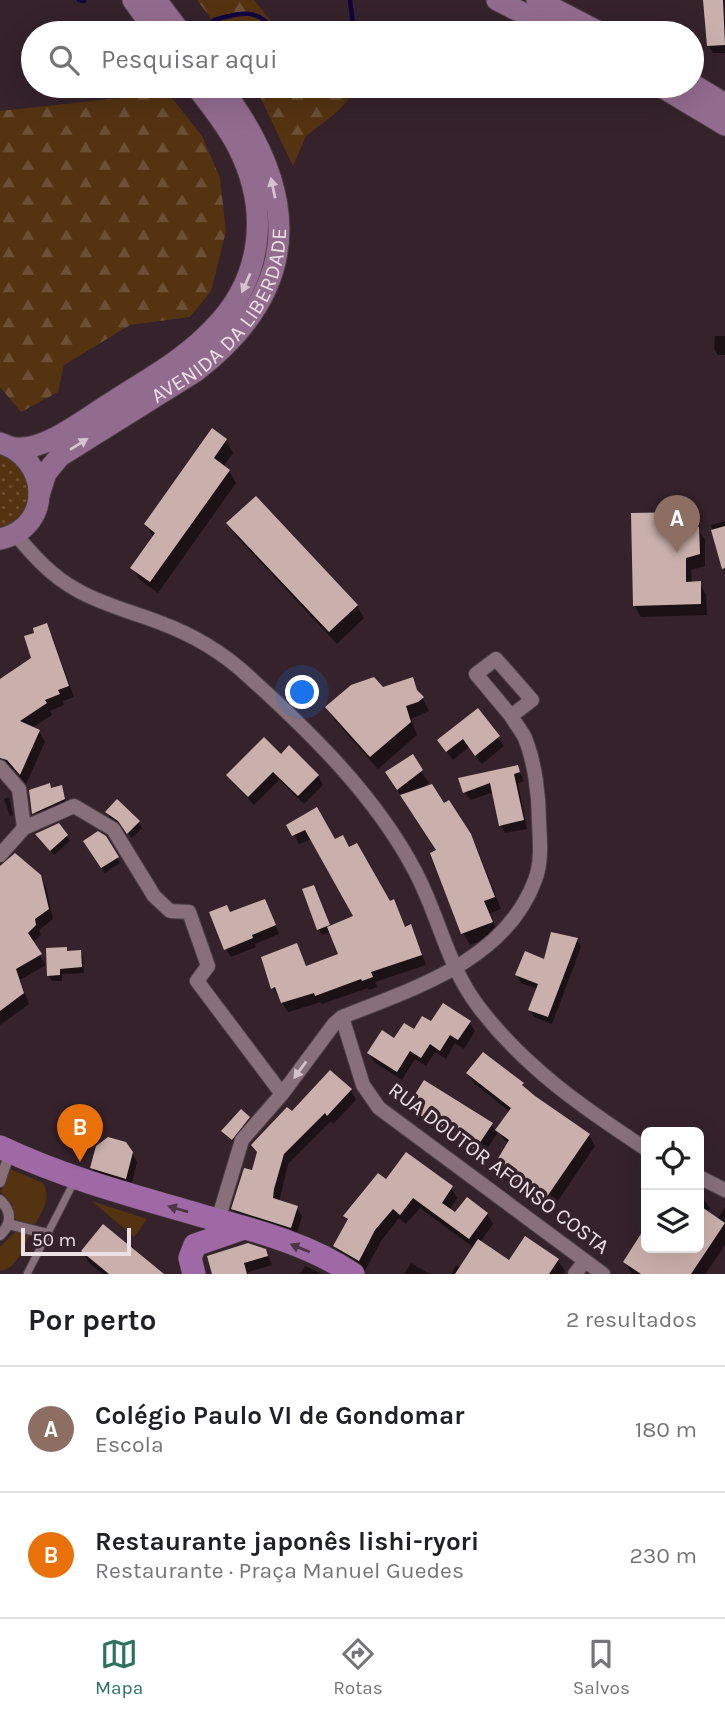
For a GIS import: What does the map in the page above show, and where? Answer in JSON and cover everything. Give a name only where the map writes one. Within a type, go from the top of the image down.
[{"type":"main road","points":[[133,0],[148,21]]},
{"type":"main road","points":[[156,0],[172,21]]},
{"type":"main road","points":[[497,0],[538,21]]},
{"type":"main road","points":[[537,0],[578,21]]},
{"type":"main road","points":[[704,91],[725,104]]},
{"type":"main road","name":"AVENIDA DA LIBERDADE","points":[[7,445],[27,449],[55,438],[168,366],[213,330],[243,291],[254,262],[257,232],[254,190],[238,148],[205,98]]},
{"type":"main road","name":"AVENIDA DA LIBERDADE","points":[[8,536],[32,517],[46,473],[60,456],[197,370],[237,335],[258,306],[270,282],[276,257],[278,233],[274,188],[262,151],[228,98]]},
{"type":"main road","points":[[680,98],[725,125]]},
{"type":"main road","points":[[7,445],[26,456],[34,468],[39,481],[39,495]]},
{"type":"main road","points":[[5,1149],[76,1179],[244,1228],[320,1256],[353,1274]]},
{"type":"main road","points":[[194,1274],[190,1258],[195,1245],[244,1228]]},
{"type":"street","points":[[8,536],[45,569],[79,592],[161,623],[215,650],[291,716],[345,774],[395,837],[416,873],[453,968],[501,1035],[549,1082],[641,1146]]},
{"type":"street","points":[[218,1220],[242,1140],[282,1094],[327,1032],[342,1017],[406,992],[453,968],[503,933],[520,912],[536,878],[540,821],[533,769],[525,738],[511,716]]},
{"type":"street","points":[[0,767],[19,789],[24,828]]},
{"type":"street","points":[[0,855],[24,828],[74,806],[113,829],[153,896],[170,911],[189,912],[208,965],[197,981],[282,1094]]},
{"type":"street","name":"RUA DOUTOR AFONSO COSTA","points":[[342,1017],[363,1084],[379,1108],[603,1274]]},
{"type":"street","points":[[0,1181],[5,1149]]},
{"type":"street","points":[[704,1180],[725,1190]]},
{"type":"street","points":[[0,1200],[9,1213],[8,1224],[0,1236]]},
{"type":"street","points":[[8,1224],[48,1234]]},
{"type":"street","points":[[575,1274],[584,1261]]},
{"type":"lane","points":[[27,1274],[76,1179]]},
{"type":"green space","points":[[197,0],[254,0],[271,21],[213,21]]},
{"type":"green space","points":[[121,98],[172,98],[202,136],[220,178],[226,231],[211,291],[190,317],[130,325],[64,365],[58,392],[21,412],[0,387],[0,111]]},
{"type":"green space","points":[[261,98],[349,98],[337,112],[306,136],[293,166]]},
{"type":"green space","points":[[0,452],[19,462],[30,484],[26,509],[18,520],[0,529]]},
{"type":"green space","points":[[10,1169],[43,1183],[46,1189],[45,1204],[35,1225],[16,1220],[12,1204],[1,1192]]},
{"type":"green space","points":[[92,1201],[147,1219],[134,1237]]},
{"type":"green space","points":[[16,1231],[30,1233],[16,1262],[0,1271],[0,1247]]},
{"type":"building","points":[[703,0],[723,0],[725,45],[707,46]]},
{"type":"building","points":[[212,428],[227,439],[214,458],[230,470],[150,582],[130,568],[155,533],[144,524]]},
{"type":"building","points":[[256,496],[358,605],[329,632],[226,523]]},
{"type":"building","points":[[685,512],[685,530],[699,527],[700,554],[686,558],[686,582],[701,581],[701,604],[633,606],[631,513]]},
{"type":"building","points":[[725,526],[725,568],[722,569],[711,530]]},
{"type":"building","points":[[47,623],[69,686],[58,690],[60,694],[45,700],[47,703],[20,721],[40,730],[20,775],[7,760],[0,758],[0,679],[31,658],[24,636],[34,633],[33,628]]},
{"type":"building","points":[[374,677],[383,687],[413,677],[417,690],[424,697],[406,706],[411,722],[370,757],[325,707],[351,685]]},
{"type":"building","points":[[478,708],[500,736],[475,756],[463,739],[446,752],[437,740]]},
{"type":"building","points":[[264,737],[281,754],[289,745],[319,775],[298,796],[273,772],[248,797],[226,775]]},
{"type":"building","points":[[413,754],[423,770],[397,790],[385,772]]},
{"type":"building","points":[[518,765],[520,772],[514,774],[524,820],[499,826],[490,783],[463,793],[458,778]]},
{"type":"building","points":[[50,783],[51,788],[62,785],[65,799],[32,814],[29,790]]},
{"type":"building","points":[[432,784],[444,803],[449,800],[471,834],[495,897],[484,901],[493,922],[461,934],[430,853],[436,850],[400,795]]},
{"type":"building","points":[[117,799],[140,821],[127,834],[118,821],[105,812]]},
{"type":"building","points":[[317,807],[335,839],[343,835],[349,847],[357,843],[390,901],[394,899],[405,927],[411,924],[422,955],[371,972],[373,977],[362,981],[361,979],[315,996],[314,993],[281,1003],[275,987],[271,989],[261,957],[297,943],[306,966],[338,954],[327,927],[353,916],[305,830],[292,836],[286,825]]},
{"type":"building","points":[[59,823],[68,835],[50,851],[35,834]]},
{"type":"building","points":[[98,831],[106,836],[119,857],[101,868],[83,841]]},
{"type":"building","points":[[15,853],[41,875],[49,909],[35,919],[36,925],[28,933],[42,954],[16,969],[24,993],[0,1011],[0,866]]},
{"type":"building","points":[[314,885],[330,925],[317,930],[302,889]]},
{"type":"building","points":[[265,899],[276,925],[224,950],[209,912],[227,905],[230,912]]},
{"type":"building","points":[[551,932],[578,938],[548,1017],[528,1010],[538,984],[515,975],[525,951],[544,959]]},
{"type":"building","points":[[67,947],[67,951],[81,950],[82,967],[60,969],[60,975],[47,976],[46,948]]},
{"type":"building","points":[[443,1003],[471,1021],[458,1040],[450,1035],[440,1051],[430,1044],[421,1058],[410,1051],[397,1072],[367,1053],[382,1030],[394,1038],[404,1023],[414,1029],[422,1016],[431,1021]]},
{"type":"building","points":[[483,1052],[524,1083],[522,1085],[535,1096],[590,1134],[544,1201],[493,1167],[509,1140],[495,1130],[511,1108],[466,1073]]},
{"type":"building","points":[[330,1070],[352,1089],[327,1116],[325,1113],[284,1154],[273,1198],[298,1206],[291,1228],[231,1209],[244,1168],[252,1170],[257,1152],[251,1145],[287,1107],[292,1111]]},
{"type":"building","points":[[424,1080],[493,1123],[475,1150],[407,1107]]},
{"type":"building","points":[[241,1109],[250,1117],[232,1140],[221,1131]]},
{"type":"building","points":[[108,1137],[126,1142],[133,1152],[126,1179],[90,1168],[96,1146]]},
{"type":"building","points":[[406,1152],[453,1186],[442,1203],[455,1212],[467,1197],[488,1213],[469,1239],[413,1198],[400,1215],[393,1209],[375,1230],[359,1261],[333,1246],[348,1219],[343,1216],[378,1173],[386,1179]]},
{"type":"building","points":[[704,1208],[725,1223],[691,1274],[641,1274],[623,1262],[641,1234],[641,1253],[704,1253]]},
{"type":"building","points":[[103,1224],[164,1274],[109,1274],[81,1251]]},
{"type":"building","points":[[525,1236],[559,1259],[549,1274],[455,1274],[478,1239],[509,1260]]},
{"type":"building","points":[[248,1243],[266,1249],[268,1256],[244,1263],[247,1274],[212,1274],[207,1256]]},
{"type":"waterway","points":[[79,0],[84,1]]},
{"type":"waterway","points":[[350,0],[353,21]]},
{"type":"waterway","points":[[214,20],[248,14],[265,21]]},
{"type":"place","name":"Colégio Paulo VI de Gondomar","points":[[677,553]]},
{"type":"place","name":"Restaurante japonês lishi-ryori","points":[[80,1162]]}]
